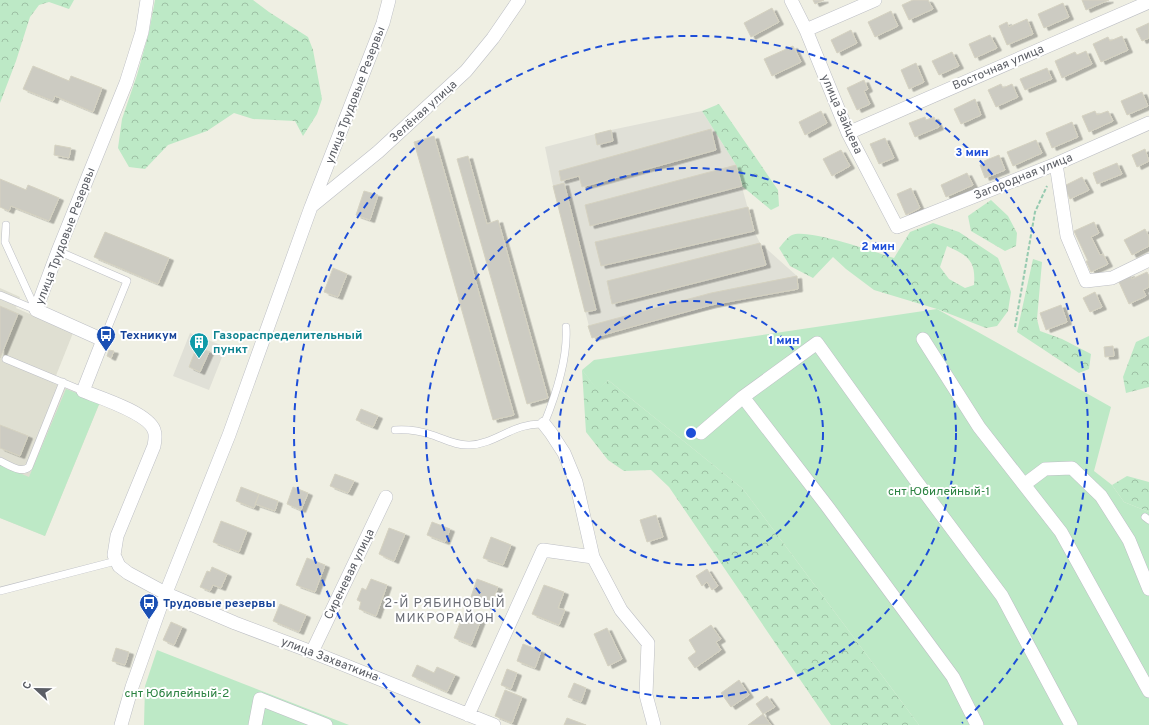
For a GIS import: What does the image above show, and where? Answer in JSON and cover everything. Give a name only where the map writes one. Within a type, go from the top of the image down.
[{"type":"street","name":"улица Трудовые Резервы","points":[[103,340],[36,310],[58,251],[126,83],[142,32],[147,0]]},
{"type":"street","name":"улица Трудовые Резервы","points":[[121,725],[144,650],[229,435],[311,207],[383,23],[389,0]]},
{"type":"street","name":"Зелёная улица","points":[[311,207],[389,142],[466,71],[493,38],[519,0]]},
{"type":"street","name":"улица Зайцева","points":[[791,0],[806,30],[848,133],[897,226]]},
{"type":"street","points":[[806,30],[875,0]]},
{"type":"street","name":"Восточная улица","points":[[848,133],[1149,2]]},
{"type":"street","name":"Загородная улица","points":[[897,226],[1056,164],[1149,123]]},
{"type":"street","points":[[1056,164],[1067,236],[1086,281],[1112,278],[1149,260]]},
{"type":"street","points":[[923,339],[979,427],[1061,532],[1149,691]]},
{"type":"street","points":[[103,340],[83,391],[138,414],[148,422],[155,431],[154,446],[117,536],[114,548],[116,561],[119,566],[128,573],[166,594]]},
{"type":"street","points":[[701,433],[743,397],[817,343],[914,478],[1002,596],[1071,725]]},
{"type":"street","points":[[743,397],[828,506],[953,677],[977,725]]},
{"type":"street","points":[[544,424],[564,453],[576,482],[593,557],[621,610],[648,643],[646,695],[654,725]]},
{"type":"street","points":[[1025,484],[1045,470],[1072,468],[1101,496],[1130,540],[1149,589]]},
{"type":"street","name":"Сиреневая улица","points":[[312,652],[386,497]]},
{"type":"street","points":[[468,715],[543,550],[593,557]]},
{"type":"street","name":"улица Захваткина","points":[[166,594],[235,623],[312,652],[494,725]]},
{"type":"street","points":[[255,725],[260,699],[326,725]]},
{"type":"lane","points":[[6,225],[5,238],[8,249],[36,310]]},
{"type":"lane","points":[[58,251],[127,281],[103,340]]},
{"type":"lane","points":[[0,295],[36,310]]},
{"type":"lane","points":[[396,430],[415,430],[453,443],[472,445],[485,442],[520,427],[534,424],[544,424],[555,395],[567,338],[566,327]]},
{"type":"lane","points":[[6,359],[83,391]]},
{"type":"lane","points":[[0,461],[21,470],[26,470],[29,467],[63,382]]},
{"type":"lane","points":[[0,591],[116,561]]},
{"type":"path","points":[[1015,326],[1036,212],[1047,184]]},
{"type":"shaded area","points":[[702,111],[736,165],[754,231],[760,243],[797,276],[798,289],[592,338],[553,186],[545,147],[611,130]]},
{"type":"shaded area","points":[[0,288],[20,297],[16,308],[73,333],[53,383],[100,402],[45,536],[0,518]]},
{"type":"shaded area","name":"Газораспределительный пункт","points":[[190,333],[226,347],[209,390],[173,376]]},
{"type":"green space","points":[[0,0],[74,0],[69,9],[49,2],[39,5],[30,17],[16,61],[0,103]]},
{"type":"green space","points":[[155,0],[253,0],[308,37],[313,50],[322,99],[317,114],[303,136],[295,121],[253,119],[234,113],[207,131],[168,145],[145,169],[129,167],[118,148],[122,119],[137,75],[149,32]]},
{"type":"green space","points":[[719,104],[778,190],[779,206],[771,210],[742,186],[736,165],[702,111]]},
{"type":"green space","points":[[991,200],[1008,216],[1017,233],[1016,246],[1005,251],[971,231],[968,216]]},
{"type":"green space","points":[[933,223],[959,232],[998,258],[1011,292],[1008,311],[997,326],[986,328],[937,309],[874,290],[833,257],[813,278],[790,266],[779,248],[786,239],[792,235],[812,235],[857,246],[894,258],[910,232]],"holes":[[[947,246],[965,256],[972,264],[974,270],[974,285],[965,288],[949,279],[940,267]]]},
{"type":"green space","points":[[1033,259],[1042,262],[1037,319],[1040,331],[1062,339],[1091,354],[1089,369],[1079,373],[1017,332]]},
{"type":"green space","name":"снт Юбилейный-1","points":[[937,309],[1111,407],[1094,471],[1112,485],[1124,502],[1149,512],[1149,725],[919,725],[743,489],[608,380],[598,391],[582,370],[594,360]]},
{"type":"green space","points":[[1149,336],[1149,387],[1126,393],[1123,377],[1136,342]]},
{"type":"green space","points":[[582,370],[598,390],[608,380],[743,489],[919,725],[831,725],[669,487],[651,470],[624,471],[608,460],[586,432]]},
{"type":"green space","points":[[66,389],[100,402],[45,536],[0,518],[0,465],[29,477]]},
{"type":"green space","points":[[1127,476],[1149,482],[1149,512],[1124,502],[1112,485]]},
{"type":"green space","name":"снт Юбилейный-2","points":[[157,650],[349,725],[144,725],[145,686]]},
{"type":"building","points":[[813,0],[824,0],[815,4]]},
{"type":"building","points":[[913,0],[928,0],[933,9],[909,20],[902,5]]},
{"type":"building","points":[[1082,0],[1109,0],[1086,10]]},
{"type":"building","points":[[1063,3],[1069,17],[1044,28],[1038,14]]},
{"type":"building","points":[[772,8],[779,22],[751,37],[744,23]]},
{"type":"building","points":[[891,11],[898,26],[875,37],[868,22]]},
{"type":"building","points":[[1027,19],[1033,34],[1007,45],[999,26],[1007,22],[1009,27]]},
{"type":"building","points":[[1149,23],[1149,38],[1142,41],[1136,29]]},
{"type":"building","points":[[851,30],[857,43],[837,53],[831,40]]},
{"type":"building","points":[[990,35],[997,48],[975,58],[969,44]]},
{"type":"building","points":[[1122,36],[1128,50],[1101,62],[1093,44],[1108,37],[1110,41]]},
{"type":"building","points":[[793,46],[801,62],[772,76],[764,59]]},
{"type":"building","points":[[1086,51],[1092,64],[1062,78],[1055,61],[1075,52],[1077,55]]},
{"type":"building","points":[[952,52],[959,66],[939,75],[932,61]]},
{"type":"building","points":[[916,63],[924,82],[909,89],[901,70]]},
{"type":"building","points":[[33,66],[69,81],[71,76],[102,88],[93,112],[55,96],[53,101],[23,89]]},
{"type":"building","points":[[1047,68],[1052,79],[1025,90],[1020,79]]},
{"type":"building","points":[[864,80],[868,89],[864,91],[870,104],[857,110],[847,88]]},
{"type":"building","points":[[1001,84],[1003,88],[1012,84],[1018,97],[996,107],[988,90]]},
{"type":"building","points":[[1142,92],[1148,106],[1127,115],[1121,101]]},
{"type":"building","points":[[975,99],[981,115],[961,124],[954,109]]},
{"type":"building","points":[[821,111],[827,123],[805,135],[799,122]]},
{"type":"building","points":[[1095,111],[1097,115],[1108,111],[1113,121],[1089,132],[1082,116]]},
{"type":"building","points":[[925,117],[926,120],[934,117],[939,127],[915,137],[909,123]]},
{"type":"building","points":[[1072,122],[1078,137],[1052,148],[1046,133]]},
{"type":"building","points":[[711,129],[716,150],[582,187],[579,176],[561,181],[559,171]]},
{"type":"building","points":[[611,130],[613,141],[597,145],[595,134]]},
{"type":"building","points":[[434,136],[514,415],[493,420],[414,142]]},
{"type":"building","points":[[885,138],[894,158],[879,164],[870,144]]},
{"type":"building","points":[[1036,140],[1042,153],[1013,166],[1007,152]]},
{"type":"building","points":[[55,145],[71,148],[69,158],[54,155]]},
{"type":"building","points":[[1145,149],[1149,161],[1137,167],[1132,155]]},
{"type":"building","points":[[841,150],[850,166],[832,176],[823,159]]},
{"type":"building","points":[[999,155],[1005,170],[985,178],[980,165],[985,163],[984,161]]},
{"type":"building","points":[[468,156],[487,224],[498,220],[548,398],[527,404],[457,159]]},
{"type":"building","points":[[1117,163],[1122,174],[1097,184],[1093,173]]},
{"type":"building","points":[[736,165],[742,186],[590,226],[585,205]]},
{"type":"building","points":[[967,173],[973,185],[946,197],[941,185]]},
{"type":"building","points":[[1082,177],[1089,190],[1070,199],[1064,186]]},
{"type":"building","points":[[0,179],[26,190],[28,185],[59,198],[49,221],[11,206],[9,211],[0,207]]},
{"type":"building","points":[[564,183],[596,310],[585,312],[553,186]]},
{"type":"building","points":[[911,188],[920,208],[906,215],[897,194]]},
{"type":"building","points":[[364,191],[378,195],[370,220],[356,215]]},
{"type":"building","points":[[748,207],[754,231],[601,266],[595,242]]},
{"type":"building","points":[[1094,222],[1099,233],[1091,237],[1100,255],[1103,254],[1108,264],[1091,272],[1086,261],[1088,261],[1074,231]]},
{"type":"building","points":[[1145,229],[1149,237],[1149,246],[1132,255],[1124,240]]},
{"type":"building","points":[[105,232],[169,258],[158,284],[94,257]]},
{"type":"building","points":[[760,243],[766,265],[612,304],[607,281]]},
{"type":"building","points":[[333,268],[347,274],[338,297],[324,292]]},
{"type":"building","points":[[1147,272],[1149,276],[1149,287],[1143,290],[1146,296],[1129,304],[1118,280],[1130,274],[1132,279]]},
{"type":"building","points":[[797,276],[798,289],[711,305],[592,338],[588,326],[711,293]]},
{"type":"building","points":[[1095,292],[1102,307],[1090,312],[1083,298]]},
{"type":"building","points":[[1061,305],[1067,322],[1046,330],[1040,313]]},
{"type":"building","points":[[0,306],[18,314],[0,358]]},
{"type":"building","name":"Газораспределительный пункт","points":[[197,346],[209,352],[200,372],[189,367]]},
{"type":"building","points":[[1113,346],[1114,356],[1105,357],[1104,347]]},
{"type":"building","points":[[109,350],[114,351],[111,358],[107,356]]},
{"type":"building","points":[[361,409],[378,416],[373,427],[356,420]]},
{"type":"building","points":[[0,425],[28,436],[20,456],[0,448]]},
{"type":"building","points":[[335,474],[354,481],[348,493],[330,486]]},
{"type":"building","points":[[241,487],[259,494],[254,508],[236,501]]},
{"type":"building","points":[[293,487],[308,493],[301,510],[287,504]]},
{"type":"building","points":[[259,494],[278,501],[275,511],[255,504]]},
{"type":"building","points":[[656,515],[663,537],[647,542],[640,520]]},
{"type":"building","points":[[221,521],[247,531],[239,552],[213,542]]},
{"type":"building","points":[[432,522],[450,529],[445,542],[427,535]]},
{"type":"building","points":[[389,528],[405,534],[394,561],[379,554]]},
{"type":"building","points":[[491,537],[511,545],[503,565],[483,558]]},
{"type":"building","points":[[307,558],[325,565],[315,592],[296,585]]},
{"type":"building","points":[[212,567],[227,574],[221,588],[213,585],[210,591],[200,587],[207,571],[210,572]]},
{"type":"building","points":[[707,569],[718,586],[712,590],[707,582],[702,586],[696,576]]},
{"type":"building","points":[[371,579],[387,585],[376,616],[359,609],[361,602],[357,600],[362,588],[366,590]]},
{"type":"building","points":[[477,579],[498,587],[490,607],[470,600]]},
{"type":"building","points":[[544,585],[564,592],[558,608],[565,610],[559,625],[532,614]]},
{"type":"building","points":[[280,604],[306,615],[299,632],[273,621]]},
{"type":"building","points":[[464,613],[481,620],[471,645],[454,638]]},
{"type":"building","points":[[171,622],[182,627],[174,645],[163,640]]},
{"type":"building","points":[[711,625],[721,639],[716,642],[721,650],[695,668],[688,658],[696,652],[689,640]]},
{"type":"building","points":[[607,628],[622,659],[608,666],[594,634]]},
{"type":"building","points":[[523,644],[541,651],[535,668],[517,661]]},
{"type":"building","points":[[116,648],[129,652],[125,665],[112,661]]},
{"type":"building","points":[[417,665],[434,673],[437,667],[455,675],[447,692],[412,676]]},
{"type":"building","points":[[507,669],[517,673],[511,689],[501,685]]},
{"type":"building","points":[[739,680],[749,695],[731,707],[721,693]]},
{"type":"building","points":[[574,683],[586,688],[581,702],[568,697]]},
{"type":"building","points":[[505,690],[522,697],[512,723],[495,716]]},
{"type":"building","points":[[767,696],[775,707],[763,714],[756,704]]},
{"type":"building","points":[[763,714],[771,725],[748,725]]},
{"type":"building","points":[[567,718],[586,725],[564,725]]},
{"type":"place","name":"Техникум","points":[[106,352]]},
{"type":"place","name":"Газораспределительный пункт","points":[[199,359]]},
{"type":"place","name":"Трудовые резервы","points":[[149,620]]},
{"type":"district","name":"2-Й РЯБИНОВЫЙ МИКРОРАЙОН","points":[[445,610]]}]
